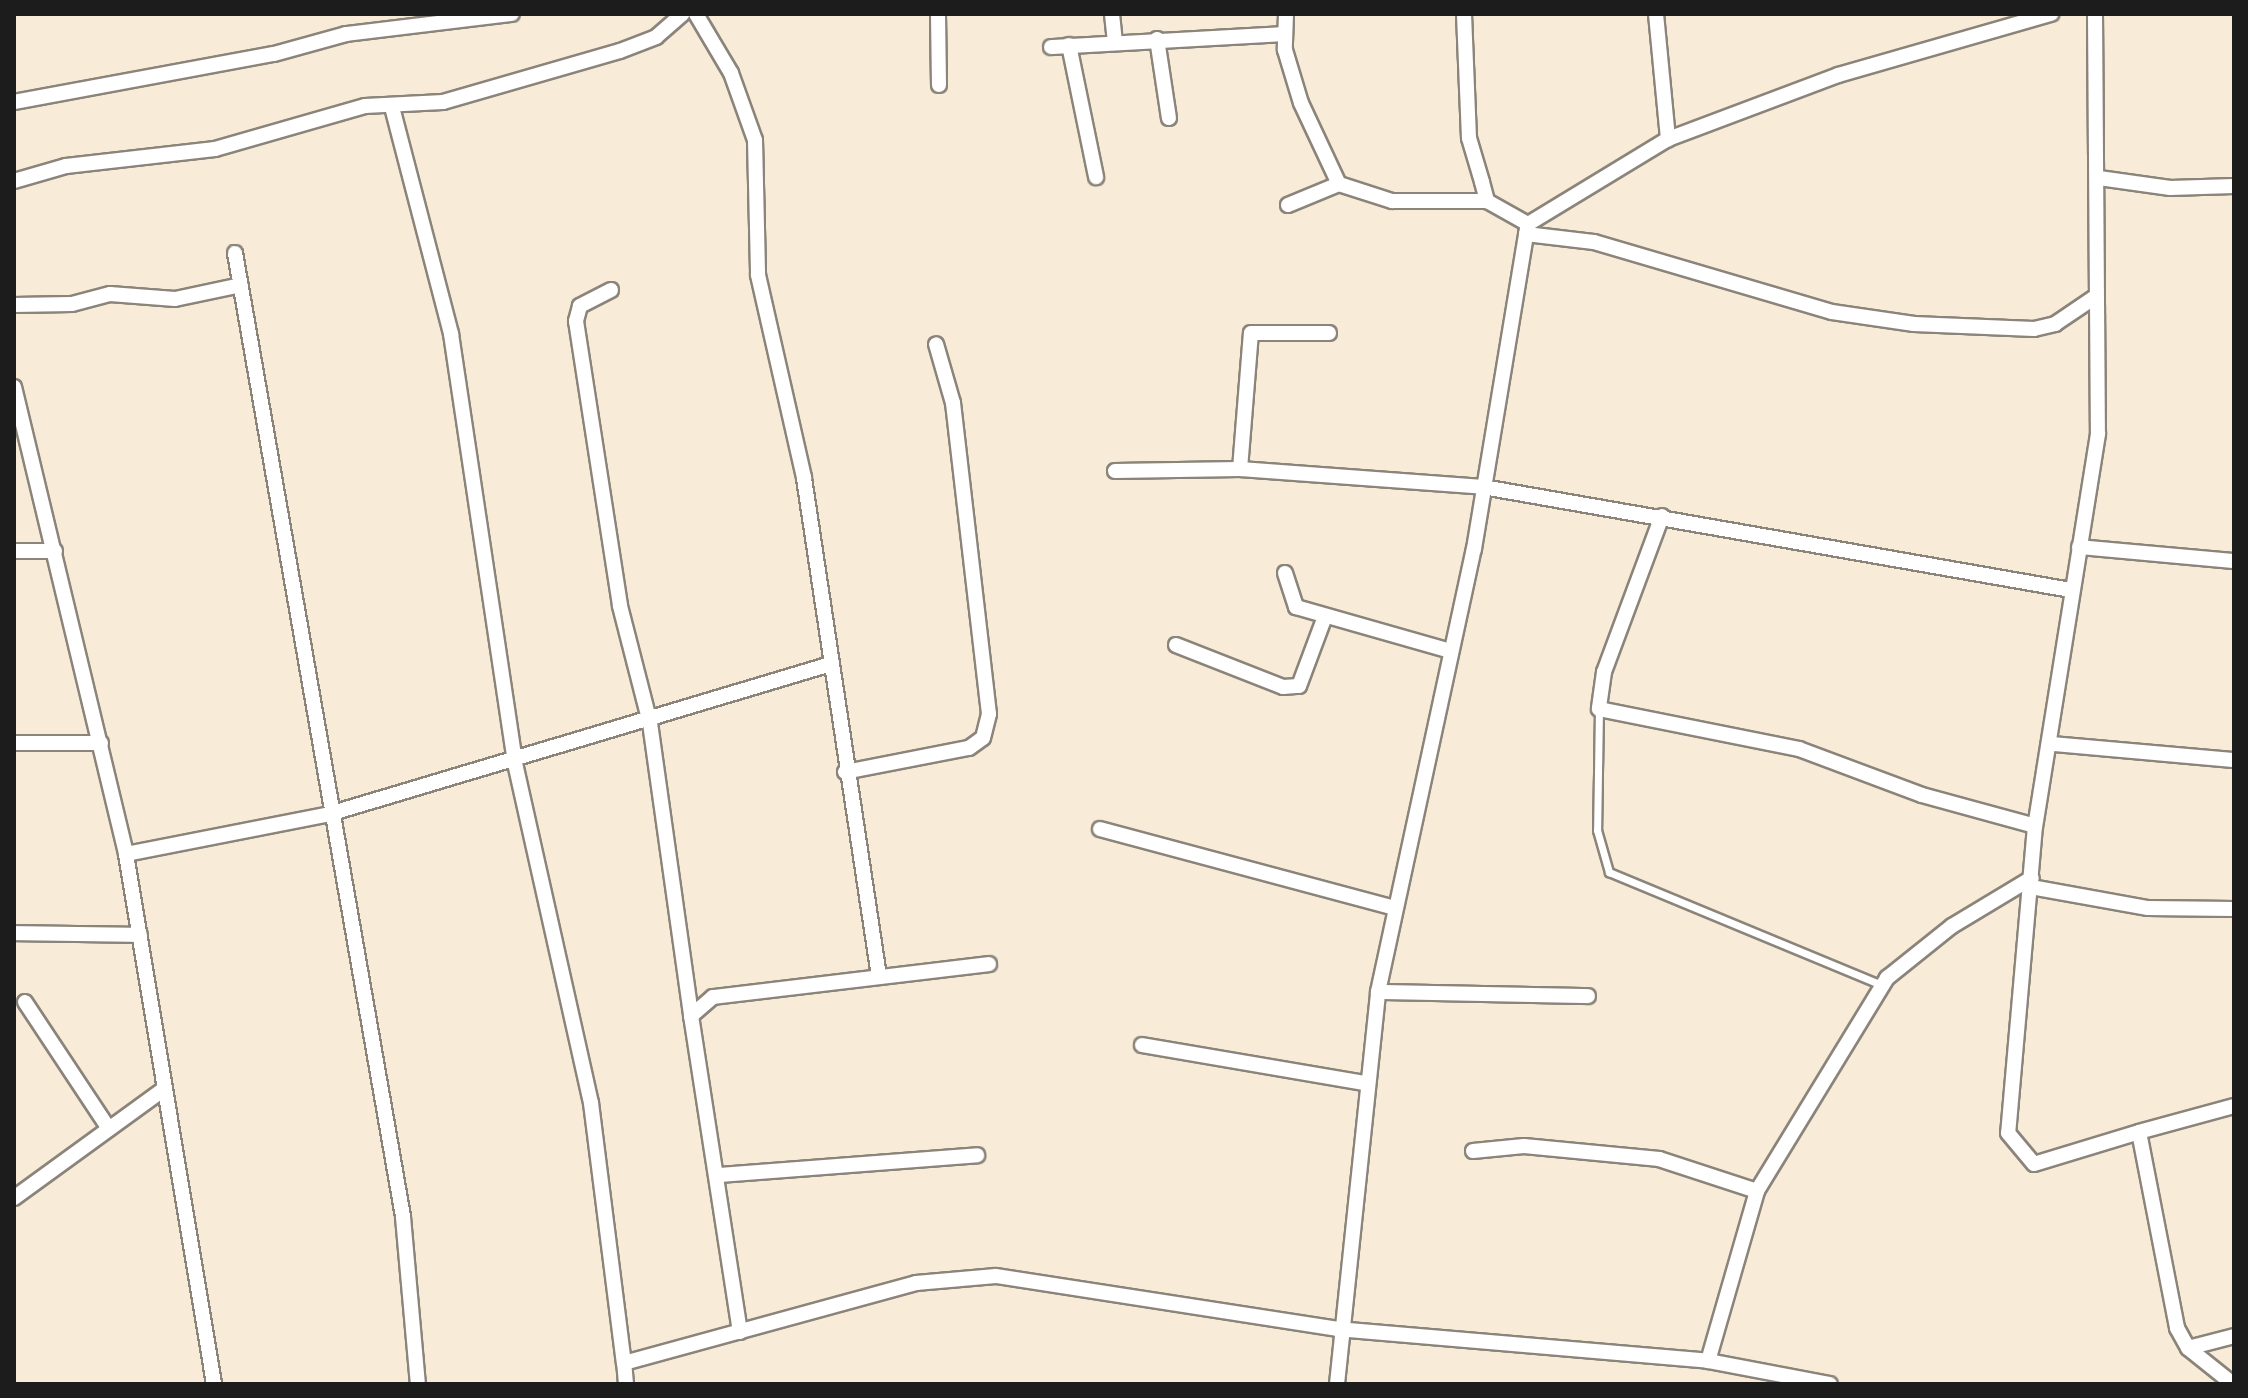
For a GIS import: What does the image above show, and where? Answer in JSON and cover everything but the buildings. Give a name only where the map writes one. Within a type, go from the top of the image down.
[{"type":"street","points":[[14,102],[274,54],[346,34],[512,14]]},
{"type":"street","points":[[14,181],[66,166],[215,149],[308,119],[443,102],[620,51],[656,37],[682,14]]},
{"type":"street","points":[[696,14],[743,100],[755,140],[758,275],[804,478],[845,772],[879,976]]},
{"type":"street","points":[[938,14],[939,85]]},
{"type":"street","points":[[1112,14],[1115,42]]},
{"type":"street","points":[[1286,14],[1283,34],[1301,103],[1339,184]]},
{"type":"street","points":[[1464,14],[1469,138],[1487,201]]},
{"type":"street","points":[[1656,14],[1668,139]]},
{"type":"street","points":[[1337,1384],[1338,1329],[1378,992],[1483,487],[1527,229],[1668,139],[1993,21],[2051,14]]},
{"type":"street","points":[[2095,14],[2099,178],[2095,297],[2098,434],[2071,590],[2053,744],[2035,826],[2008,1133],[2034,1164],[2234,1106]]},
{"type":"street","points":[[1051,47],[1283,34]]},
{"type":"street","points":[[1157,39],[1169,118]]},
{"type":"street","points":[[1069,45],[1096,177]]},
{"type":"street","points":[[392,107],[451,334],[515,763],[591,1103],[626,1384]]},
{"type":"street","points":[[2099,178],[2170,188],[2234,186]]},
{"type":"street","points":[[1288,205],[1339,184],[1392,201],[1487,201],[1527,229],[1594,242],[1832,312],[1914,324],[2034,329],[2095,297]]},
{"type":"street","points":[[235,253],[329,814],[403,1217],[418,1384]]},
{"type":"street","points":[[14,305],[72,304],[110,294],[175,299],[241,285]]},
{"type":"street","points":[[611,290],[580,306],[576,321],[620,606],[650,723],[704,1124],[720,1175],[740,1332]]},
{"type":"street","points":[[1240,469],[1251,333],[1329,333]]},
{"type":"street","points":[[845,772],[969,748],[983,738],[989,714],[953,403],[936,344]]},
{"type":"street","points":[[14,387],[126,854],[214,1384]]},
{"type":"street","points":[[1115,471],[1240,469],[1483,487],[1662,516],[1886,563],[2071,590]]},
{"type":"street","points":[[1662,516],[1604,672],[1599,709],[1799,749],[1922,795],[2035,826]]},
{"type":"street","points":[[2079,547],[2234,561]]},
{"type":"street","points":[[14,551],[55,551]]},
{"type":"street","points":[[1285,573],[1296,607],[1324,619],[1447,650]]},
{"type":"street","points":[[1176,645],[1283,687],[1299,686],[1324,619]]},
{"type":"street","points":[[126,854],[329,814],[650,723],[831,664]]},
{"type":"street","points":[[14,743],[101,743]]},
{"type":"street","points":[[2053,744],[2234,760]]},
{"type":"street","points":[[1100,829],[1394,908]]},
{"type":"street","points":[[1708,1361],[1757,1191],[1883,986],[1908,957],[2032,883],[2148,908],[2234,909]]},
{"type":"street","points":[[14,933],[140,935]]},
{"type":"street","points":[[691,1016],[713,997],[989,964]]},
{"type":"street","points":[[1378,992],[1588,996]]},
{"type":"street","points":[[25,1002],[109,1129]]},
{"type":"street","points":[[1142,1045],[1365,1083]]},
{"type":"street","points":[[14,1198],[164,1089]]},
{"type":"street","points":[[2139,1132],[2177,1328],[2188,1348],[2233,1384]]},
{"type":"street","points":[[1473,1151],[1524,1146],[1647,1157],[1757,1191]]},
{"type":"street","points":[[720,1175],[977,1155]]},
{"type":"street","points":[[624,1363],[916,1283],[996,1276],[1338,1329],[1708,1361],[1830,1384]]},
{"type":"street","points":[[2188,1348],[2234,1336]]},
{"type":"lane","points":[[1599,709],[1597,830],[1609,872],[1883,986]]}]
